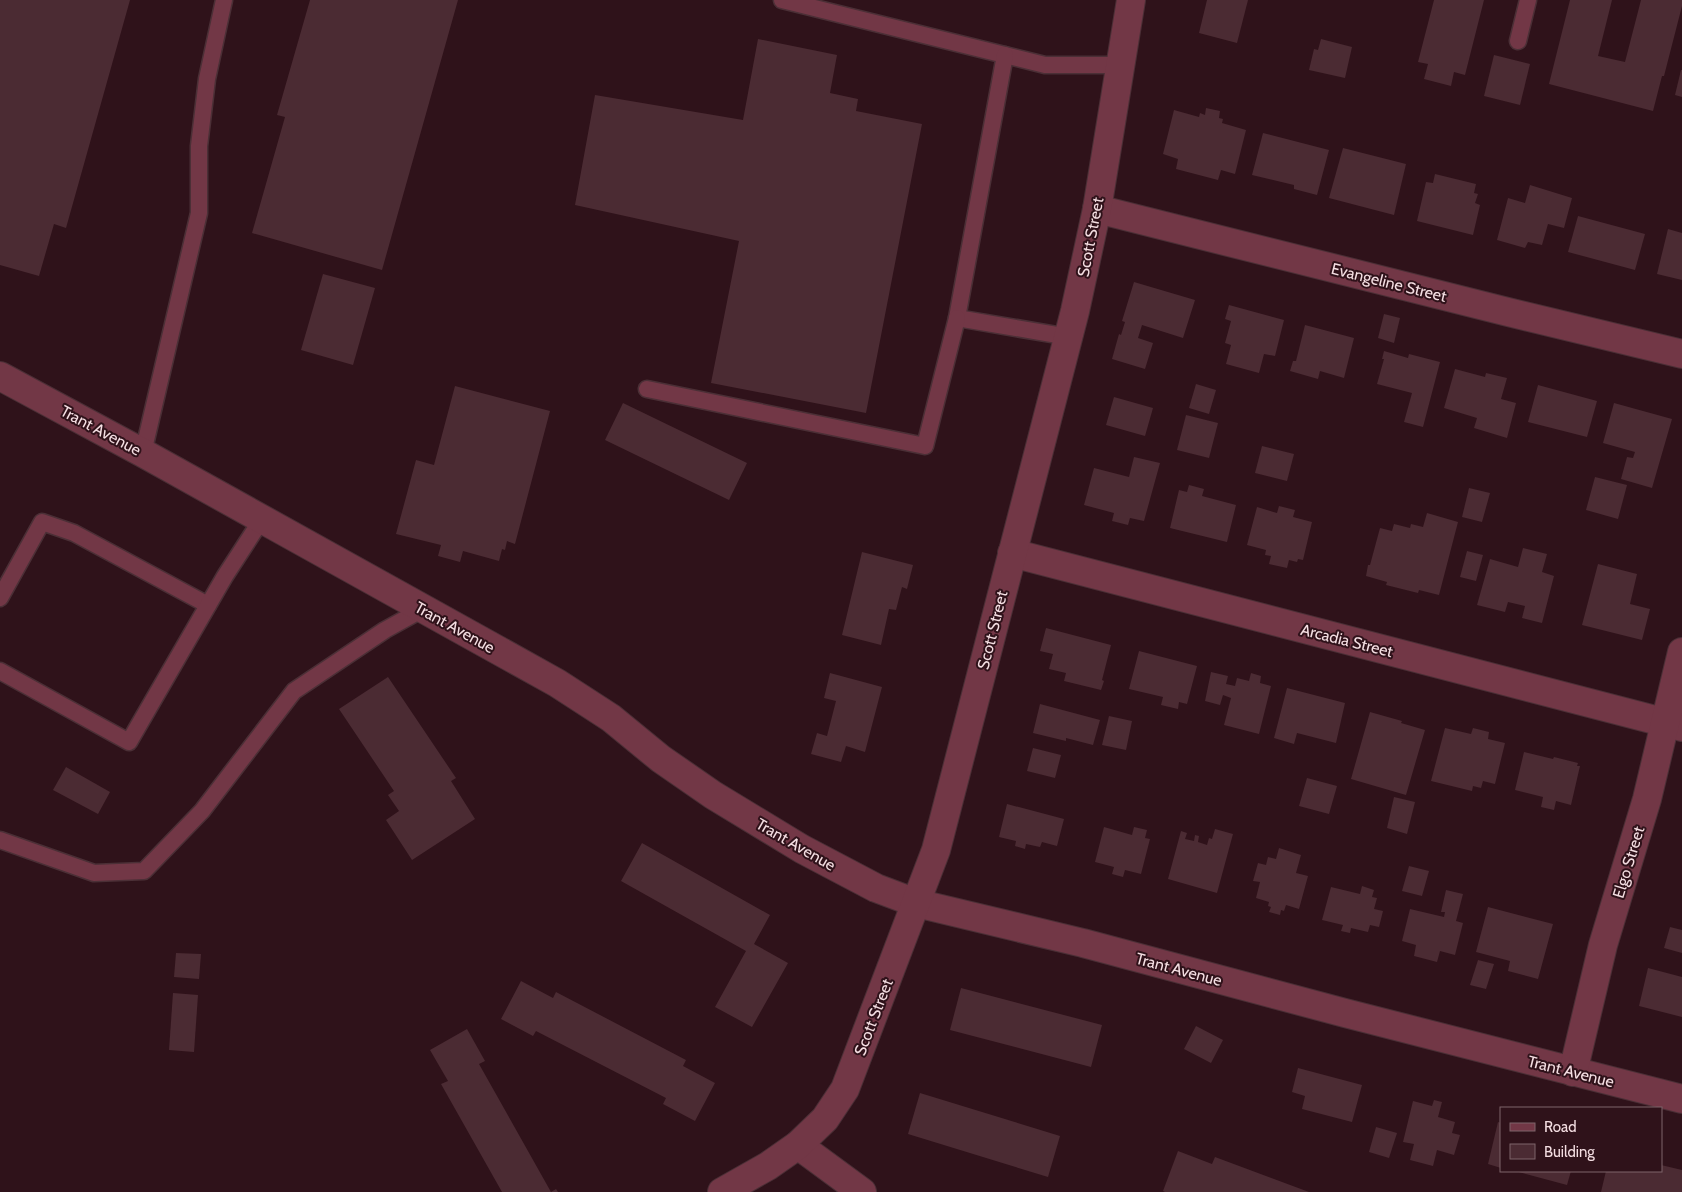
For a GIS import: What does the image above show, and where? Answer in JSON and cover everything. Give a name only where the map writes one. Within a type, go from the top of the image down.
[{"type":"street","name":"Scott Street","points":[[722,1192],[768,1166],[798,1145],[825,1119],[846,1089],[936,850],[1069,337],[1097,209],[1131,0]]},
{"type":"street","name":"Evangeline Street","points":[[1097,209],[1498,310],[1682,354]]},
{"type":"street","name":"Trant Avenue","points":[[0,376],[143,453],[557,683],[611,718],[661,759],[713,794],[802,849],[876,888],[916,903],[1083,943],[1355,1016],[1682,1100]]},
{"type":"street","name":"Arcadia Street","points":[[1012,553],[1673,725]]},
{"type":"street","name":"Elgo Street","points":[[1573,1072],[1602,945],[1647,798],[1673,725],[1682,652]]},
{"type":"street","points":[[798,1145],[862,1192]]},
{"type":"lane","points":[[143,453],[199,213],[199,146],[207,79],[224,0]]},
{"type":"lane","points":[[782,0],[1045,65],[1119,65]]},
{"type":"lane","points":[[1518,41],[1528,0]]},
{"type":"lane","points":[[647,389],[926,446],[957,318],[1005,55]]},
{"type":"lane","points":[[957,318],[1069,337]]},
{"type":"lane","points":[[0,671],[129,742],[208,605],[262,519]]},
{"type":"lane","points":[[0,598],[42,522],[74,533],[208,605]]},
{"type":"lane","points":[[0,840],[94,873],[144,871],[202,811],[294,691],[385,630],[423,609]]},
{"type":"building","points":[[0,0],[130,0],[66,228],[54,224],[39,276],[0,265]]},
{"type":"building","points":[[310,0],[458,0],[382,270],[252,233],[285,117],[277,115]]},
{"type":"building","points":[[1207,0],[1248,0],[1237,43],[1199,33]]},
{"type":"building","points":[[1434,0],[1484,0],[1465,75],[1454,72],[1451,86],[1424,79],[1428,64],[1418,62]]},
{"type":"building","points":[[1570,0],[1612,0],[1598,56],[1625,62],[1641,0],[1682,0],[1664,76],[1662,76],[1653,111],[1549,84]]},
{"type":"building","points":[[758,39],[837,55],[830,93],[858,99],[856,111],[922,124],[866,413],[711,383],[739,241],[575,205],[595,95],[743,120]]},
{"type":"building","points":[[1321,39],[1352,47],[1345,78],[1309,70],[1314,49],[1318,50]]},
{"type":"building","points":[[1494,55],[1530,64],[1520,105],[1484,96]]},
{"type":"building","points":[[1682,70],[1682,97],[1675,95]]},
{"type":"building","points":[[1206,108],[1220,111],[1219,118],[1223,119],[1222,123],[1246,130],[1235,174],[1221,170],[1218,180],[1176,169],[1178,159],[1163,154],[1174,110],[1199,117],[1200,113],[1205,115]]},
{"type":"building","points":[[1263,133],[1329,150],[1317,195],[1294,189],[1294,185],[1252,175]]},
{"type":"building","points":[[1343,148],[1406,164],[1394,215],[1329,198]]},
{"type":"building","points":[[1435,174],[1476,184],[1474,193],[1478,194],[1475,203],[1480,205],[1473,235],[1417,221],[1426,182],[1433,183]]},
{"type":"building","points":[[1530,185],[1572,198],[1564,228],[1548,224],[1542,245],[1528,242],[1525,248],[1497,240],[1508,198],[1525,203]]},
{"type":"building","points":[[1578,216],[1645,234],[1635,270],[1568,252]]},
{"type":"building","points":[[1668,229],[1682,233],[1682,280],[1657,274]]},
{"type":"building","points":[[323,274],[375,288],[353,365],[301,350]]},
{"type":"building","points":[[1134,282],[1195,300],[1183,338],[1142,325],[1138,338],[1153,343],[1145,369],[1112,359],[1119,334],[1121,335],[1125,322],[1122,321]]},
{"type":"building","points":[[1229,305],[1284,320],[1275,356],[1264,354],[1259,373],[1226,364],[1231,345],[1225,343],[1231,321],[1225,319]]},
{"type":"building","points":[[1384,314],[1400,318],[1394,343],[1378,338]]},
{"type":"building","points":[[1305,325],[1354,338],[1344,378],[1320,371],[1318,379],[1290,371],[1293,361],[1296,361]]},
{"type":"building","points":[[1384,351],[1408,358],[1409,354],[1440,362],[1423,427],[1404,422],[1412,393],[1377,384],[1384,359],[1382,359]]},
{"type":"building","points":[[1455,369],[1485,377],[1486,373],[1507,378],[1501,399],[1516,403],[1507,438],[1474,428],[1477,418],[1444,408]]},
{"type":"building","points":[[1196,384],[1216,390],[1209,414],[1189,408]]},
{"type":"building","points":[[1538,385],[1597,401],[1587,437],[1528,422]]},
{"type":"building","points":[[455,386],[550,411],[515,544],[507,541],[505,550],[502,549],[499,561],[463,551],[460,562],[438,556],[441,545],[396,534],[416,460],[434,465]]},
{"type":"building","points":[[1114,397],[1153,408],[1145,436],[1106,425]]},
{"type":"building","points":[[623,403],[747,463],[729,500],[605,440]]},
{"type":"building","points":[[1614,403],[1672,419],[1652,488],[1621,479],[1627,457],[1633,458],[1635,452],[1603,443]]},
{"type":"building","points":[[1186,415],[1218,423],[1209,458],[1177,450]]},
{"type":"building","points":[[1262,446],[1294,454],[1287,481],[1255,473]]},
{"type":"building","points":[[1134,457],[1160,463],[1144,521],[1130,518],[1128,525],[1112,521],[1114,513],[1084,505],[1094,468],[1129,477]]},
{"type":"building","points":[[1595,477],[1627,485],[1618,519],[1586,510]]},
{"type":"building","points":[[1189,485],[1204,489],[1202,496],[1236,505],[1227,542],[1170,528],[1179,490],[1187,492]]},
{"type":"building","points":[[1469,488],[1490,493],[1482,522],[1462,517]]},
{"type":"building","points":[[1279,506],[1295,510],[1293,517],[1312,522],[1303,560],[1298,559],[1297,562],[1289,560],[1287,568],[1269,564],[1271,556],[1265,555],[1266,550],[1247,545],[1257,507],[1277,513]]},
{"type":"building","points":[[1427,513],[1458,522],[1439,595],[1419,590],[1418,593],[1386,585],[1387,582],[1366,576],[1380,528],[1392,531],[1394,524],[1410,528],[1411,524],[1423,527]]},
{"type":"building","points":[[1523,548],[1547,554],[1542,572],[1554,576],[1542,623],[1522,618],[1525,606],[1508,602],[1505,612],[1477,605],[1490,559],[1518,567]]},
{"type":"building","points":[[1467,551],[1483,555],[1476,581],[1460,577]]},
{"type":"building","points":[[862,552],[913,565],[907,589],[902,587],[896,610],[889,609],[881,645],[842,635]]},
{"type":"building","points":[[1598,564],[1637,574],[1630,604],[1650,609],[1642,640],[1582,625]]},
{"type":"building","points":[[1046,628],[1111,645],[1101,690],[1064,681],[1066,673],[1049,669],[1053,654],[1040,651]]},
{"type":"building","points":[[1139,651],[1197,666],[1187,704],[1179,702],[1178,709],[1161,705],[1163,697],[1129,689]]},
{"type":"building","points":[[1211,672],[1228,676],[1226,684],[1235,686],[1237,678],[1249,681],[1251,673],[1261,676],[1260,683],[1271,686],[1259,734],[1224,725],[1231,698],[1223,695],[1220,705],[1205,701]]},
{"type":"building","points":[[830,673],[882,687],[865,752],[846,746],[841,762],[811,754],[817,733],[827,736],[836,701],[824,698]]},
{"type":"building","points":[[388,677],[456,778],[451,781],[475,819],[412,860],[386,820],[399,811],[388,795],[394,791],[339,709]]},
{"type":"building","points":[[1287,688],[1345,703],[1336,743],[1297,733],[1294,744],[1274,738]]},
{"type":"building","points":[[1040,704],[1100,720],[1093,745],[1066,738],[1066,741],[1033,733]]},
{"type":"building","points":[[1370,712],[1425,730],[1406,795],[1351,779]]},
{"type":"building","points":[[1109,716],[1132,721],[1126,750],[1102,745]]},
{"type":"building","points":[[1445,728],[1471,734],[1473,728],[1489,732],[1488,739],[1505,743],[1495,784],[1483,781],[1481,788],[1473,786],[1472,791],[1431,781]]},
{"type":"building","points":[[1033,748],[1061,755],[1055,778],[1027,771]]},
{"type":"building","points":[[1524,752],[1578,763],[1577,766],[1580,766],[1571,805],[1556,801],[1554,810],[1541,807],[1543,797],[1515,790]]},
{"type":"building","points":[[66,767],[110,792],[98,814],[53,790]]},
{"type":"building","points":[[1307,778],[1337,786],[1329,814],[1299,806]]},
{"type":"building","points":[[1394,797],[1415,802],[1407,834],[1387,828]]},
{"type":"building","points":[[1007,804],[1064,819],[1057,846],[1042,842],[1040,847],[1026,844],[1025,849],[1015,846],[1016,841],[999,837]]},
{"type":"building","points":[[1104,827],[1132,835],[1134,827],[1147,830],[1145,838],[1150,839],[1141,874],[1125,870],[1123,877],[1112,874],[1114,867],[1095,862]]},
{"type":"building","points":[[1215,829],[1233,834],[1217,893],[1168,879],[1181,831],[1187,833],[1185,839],[1194,841],[1195,835],[1199,836],[1198,842],[1207,845],[1209,838],[1212,839]]},
{"type":"building","points":[[642,843],[770,915],[754,944],[788,963],[752,1027],[715,1007],[746,951],[621,881]]},
{"type":"building","points":[[1279,848],[1301,855],[1296,873],[1308,876],[1299,909],[1286,905],[1284,911],[1281,910],[1280,915],[1269,912],[1271,907],[1268,906],[1269,902],[1256,898],[1260,882],[1253,881],[1258,863],[1266,865],[1268,857],[1276,859]]},
{"type":"building","points":[[1409,866],[1429,871],[1422,896],[1402,891]]},
{"type":"building","points":[[1362,886],[1374,890],[1372,897],[1377,898],[1374,909],[1383,911],[1379,927],[1370,925],[1368,932],[1351,928],[1350,933],[1341,931],[1343,925],[1322,920],[1331,887],[1360,894]]},
{"type":"building","points":[[1446,890],[1463,894],[1456,921],[1463,923],[1455,955],[1440,951],[1437,962],[1414,956],[1416,945],[1402,941],[1410,909],[1444,917],[1445,912],[1441,912]]},
{"type":"building","points":[[1488,907],[1553,924],[1538,979],[1508,971],[1510,961],[1476,952]]},
{"type":"building","points":[[1670,927],[1682,930],[1682,953],[1664,948]]},
{"type":"building","points":[[176,953],[201,954],[199,979],[174,977]]},
{"type":"building","points":[[1478,960],[1494,964],[1486,989],[1470,985]]},
{"type":"building","points":[[1648,968],[1682,977],[1682,1017],[1639,1006]]},
{"type":"building","points":[[521,981],[553,998],[556,992],[686,1060],[683,1066],[715,1083],[695,1121],[663,1104],[666,1098],[536,1031],[533,1036],[501,1019]]},
{"type":"building","points":[[961,988],[1102,1025],[1091,1067],[950,1030]]},
{"type":"building","points":[[173,993],[198,995],[194,1052],[169,1050]]},
{"type":"building","points":[[1196,1026],[1223,1040],[1211,1063],[1184,1049]]},
{"type":"building","points":[[467,1029],[485,1061],[479,1064],[551,1192],[502,1192],[441,1084],[448,1081],[430,1050]]},
{"type":"building","points":[[1298,1068],[1362,1085],[1352,1122],[1302,1109],[1305,1096],[1292,1092]]},
{"type":"building","points":[[920,1093],[1060,1136],[1048,1177],[908,1134]]},
{"type":"building","points":[[1434,1100],[1442,1102],[1438,1117],[1455,1122],[1452,1133],[1460,1135],[1454,1155],[1437,1150],[1433,1166],[1410,1160],[1414,1144],[1403,1142],[1413,1101],[1432,1106]]},
{"type":"building","points":[[1498,1122],[1500,1123],[1500,1168],[1488,1164]]},
{"type":"building","points":[[1376,1127],[1397,1133],[1389,1158],[1369,1152]]},
{"type":"building","points":[[1178,1151],[1212,1164],[1215,1157],[1309,1192],[1165,1192],[1163,1191]]},
{"type":"building","points":[[1662,1165],[1682,1170],[1682,1192],[1601,1192],[1606,1172],[1662,1172]]},
{"type":"building","points":[[1519,1172],[1571,1172],[1567,1185]]}]
